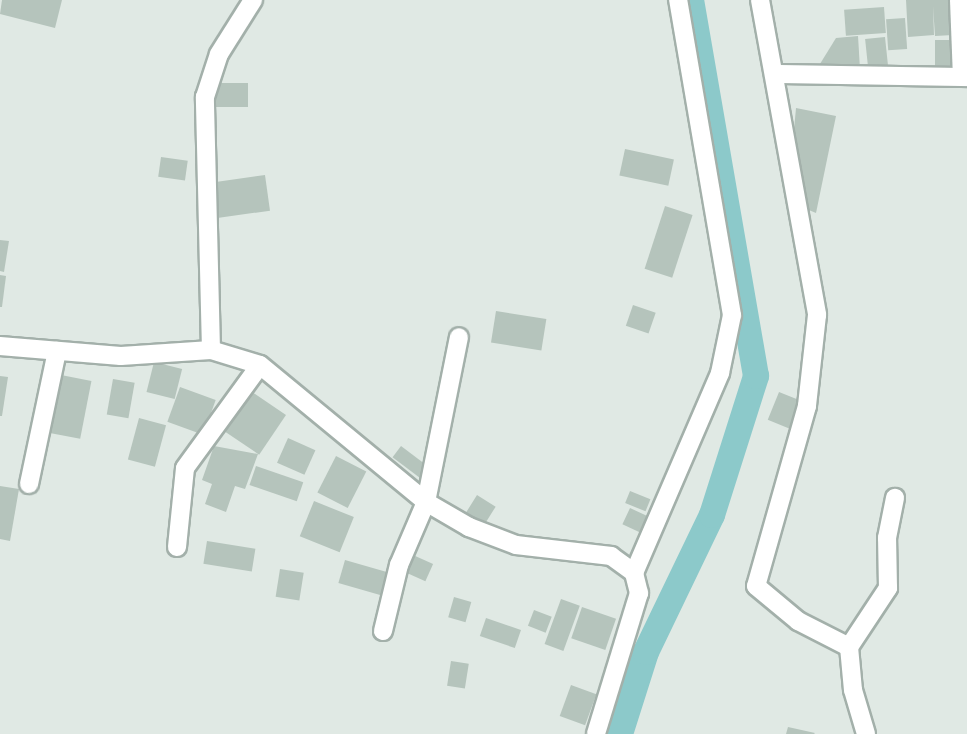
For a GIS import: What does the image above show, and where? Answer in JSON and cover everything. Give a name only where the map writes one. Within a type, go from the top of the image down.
[{"type":"street","points":[[211,350],[205,97],[219,54],[253,0]]},
{"type":"street","points":[[597,734],[637,612],[634,573],[720,373],[732,315],[678,0]]},
{"type":"street","points":[[760,0],[814,279],[816,345],[807,406],[756,586],[798,621],[849,647]]},
{"type":"street","points":[[774,74],[964,77],[959,0]]},
{"type":"street","points":[[384,631],[399,565],[426,501],[459,337]]},
{"type":"street","points":[[0,346],[121,356],[211,350],[261,365],[426,501],[469,527],[516,545],[594,551],[634,573]]},
{"type":"street","points":[[30,484],[57,351]]},
{"type":"street","points":[[177,547],[185,468],[261,365]]},
{"type":"street","points":[[866,734],[849,647],[888,588],[886,546],[896,498]]},
{"type":"building","points":[[2,0],[62,0],[55,28],[0,14]]},
{"type":"building","points":[[906,0],[951,0],[953,35],[935,36],[933,6],[934,35],[908,37]]},
{"type":"building","points":[[884,7],[886,33],[846,36],[844,10]]},
{"type":"building","points":[[905,18],[907,49],[888,50],[886,19]]},
{"type":"building","points":[[858,36],[860,69],[815,72],[836,38]]},
{"type":"building","points":[[885,37],[888,67],[868,69],[865,39]]},
{"type":"building","points":[[935,40],[959,40],[959,75],[935,75]]},
{"type":"building","points":[[211,83],[248,83],[248,107],[211,107]]},
{"type":"building","points":[[796,108],[836,116],[816,213],[804,208],[792,151]]},
{"type":"building","points":[[625,149],[674,159],[668,186],[619,175]]},
{"type":"building","points":[[161,157],[188,161],[185,181],[158,177]]},
{"type":"building","points":[[265,175],[270,211],[216,218],[211,183]]},
{"type":"building","points":[[665,206],[693,215],[672,278],[645,269]]},
{"type":"building","points":[[0,240],[9,241],[4,272],[0,271]]},
{"type":"building","points":[[0,275],[6,276],[2,307],[0,307]]},
{"type":"building","points":[[633,305],[656,313],[649,334],[626,326]]},
{"type":"building","points":[[496,311],[546,319],[541,351],[491,343]]},
{"type":"building","points":[[154,362],[182,369],[175,399],[147,392]]},
{"type":"building","points":[[61,375],[91,381],[80,439],[50,433]]},
{"type":"building","points":[[0,376],[8,377],[2,416],[0,416]]},
{"type":"building","points":[[113,379],[135,383],[128,418],[107,414]]},
{"type":"building","points":[[180,387],[216,400],[203,435],[167,422]]},
{"type":"building","points":[[252,392],[286,415],[259,455],[225,432]]},
{"type":"building","points":[[779,392],[804,402],[793,430],[768,420]]},
{"type":"building","points":[[139,418],[166,425],[155,467],[128,460]]},
{"type":"building","points":[[288,438],[315,450],[304,475],[277,463]]},
{"type":"building","points":[[214,446],[258,454],[245,489],[235,486],[226,512],[205,504],[212,484],[202,480]]},
{"type":"building","points":[[401,446],[428,466],[420,478],[393,457]]},
{"type":"building","points":[[336,456],[366,471],[348,508],[317,493]]},
{"type":"building","points":[[256,466],[303,482],[297,501],[249,485]]},
{"type":"building","points":[[0,486],[19,489],[10,541],[0,539]]},
{"type":"building","points":[[630,491],[650,499],[646,511],[625,503]]},
{"type":"building","points":[[477,495],[496,507],[484,525],[465,514]]},
{"type":"building","points":[[314,501],[354,517],[340,552],[300,536]]},
{"type":"building","points":[[630,508],[647,516],[640,532],[622,524]]},
{"type":"building","points":[[207,541],[255,549],[252,571],[203,564]]},
{"type":"building","points":[[413,555],[433,564],[425,581],[405,572]]},
{"type":"building","points":[[345,560],[390,573],[384,596],[338,583]]},
{"type":"building","points":[[280,569],[304,573],[299,600],[276,597]]},
{"type":"building","points":[[454,597],[471,602],[466,622],[448,617]]},
{"type":"building","points":[[561,599],[580,606],[563,651],[545,644]]},
{"type":"building","points":[[582,607],[616,619],[605,650],[571,638]]},
{"type":"building","points":[[534,610],[552,617],[546,633],[528,626]]},
{"type":"building","points":[[486,618],[521,630],[515,648],[480,636]]},
{"type":"building","points":[[451,661],[469,664],[465,689],[447,686]]},
{"type":"building","points":[[571,685],[596,694],[585,725],[560,716]]},
{"type":"building","points":[[788,727],[815,733],[786,734]]},
{"type":"waterway","points":[[620,734],[646,652],[712,515],[756,376],[691,0]]}]
